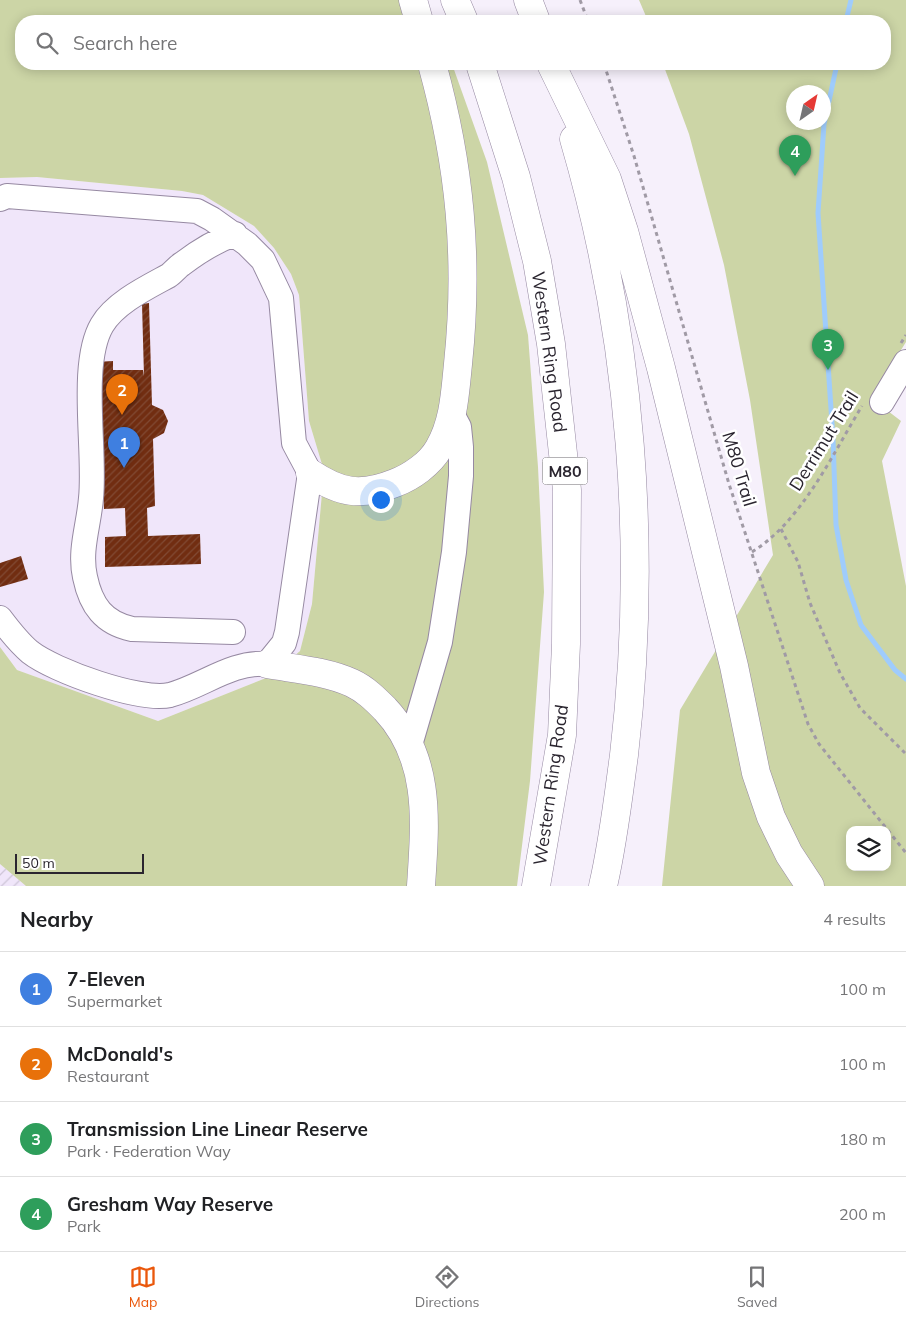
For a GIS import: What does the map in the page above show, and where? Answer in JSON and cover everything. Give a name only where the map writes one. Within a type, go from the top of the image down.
[{"type":"highway","points":[[413,0],[417,15]]},
{"type":"highway","points":[[456,0],[462,15]]},
{"type":"highway","points":[[528,0],[534,15]]},
{"type":"highway","points":[[310,473],[328,485],[344,491],[364,492],[398,482],[423,466],[438,450],[452,414],[463,300],[463,236],[450,142],[433,70]]},
{"type":"highway","name":"Western Ring Road","points":[[482,70],[516,177],[537,261],[551,344],[567,490],[566,644],[562,735],[536,886]]},
{"type":"highway","points":[[553,70],[580,158],[597,231],[623,377],[630,462],[635,569],[633,644],[620,786],[610,857],[603,886]]},
{"type":"highway","points":[[554,70],[607,179],[624,231],[661,368],[734,666],[756,773],[771,818],[788,854],[810,886]]},
{"type":"highway","points":[[267,664],[329,675],[353,684],[372,696],[391,716],[416,758],[424,800],[421,886]]},
{"type":"street","points":[[0,198],[15,197],[196,211],[235,234],[263,260],[281,298],[294,443],[310,473],[287,632],[284,643],[267,664],[252,663],[239,666],[184,690],[168,695],[146,696],[57,668],[31,653],[12,634],[0,618]]},
{"type":"street","points":[[233,632],[132,629],[118,626],[106,619],[91,595],[85,577],[83,554],[92,497],[91,371],[96,336],[103,323],[113,312],[155,282],[170,276],[175,269],[218,240],[235,234]]},
{"type":"street","points":[[872,403],[901,370]]},
{"type":"street","points":[[410,745],[440,642],[454,552],[461,476],[461,447],[459,427],[452,414]]},
{"type":"path","points":[[580,0],[586,15]]},
{"type":"path","name":"M80 Trail","points":[[606,70],[634,156],[729,484],[808,724],[819,744],[906,854]]},
{"type":"path","points":[[901,370],[906,335]]},
{"type":"path","name":"Derrimut Trail","points":[[752,552],[782,529],[872,403]]},
{"type":"path","points":[[782,529],[798,562],[810,603],[840,673],[860,708],[906,754]]},
{"type":"shaded area","points":[[37,177],[182,191],[203,195],[254,226],[274,248],[291,274],[299,295],[309,421],[324,471],[312,604],[300,651],[271,676],[158,721],[17,670],[0,647],[0,178]]},
{"type":"shaded area","points":[[0,864],[26,886],[0,886]]},
{"type":"green space","points":[[0,0],[421,0],[430,15],[15,15],[15,70],[454,70],[487,162],[528,335],[538,467],[544,592],[530,781],[517,886],[26,886],[0,864],[0,647],[17,670],[158,721],[271,676],[300,651],[312,604],[324,471],[309,421],[299,295],[291,274],[274,248],[254,226],[203,195],[182,191],[37,177],[0,178]]},
{"type":"green space","points":[[639,0],[906,0],[906,342],[871,398],[901,421],[882,461],[906,586],[906,886],[662,886],[680,710],[773,555],[750,400],[724,265],[689,134],[665,70],[891,70],[891,15],[645,15]]},
{"type":"building","points":[[149,303],[152,405],[163,410],[168,421],[164,433],[153,439],[155,506],[147,508],[148,536],[200,534],[201,564],[105,567],[105,537],[126,536],[125,508],[104,509],[96,362],[113,361],[113,370],[143,370],[144,376],[142,304]]},
{"type":"building","points":[[21,556],[28,579],[0,587],[0,563]]},
{"type":"waterway","points":[[847,15],[851,0]]},
{"type":"waterway","points":[[836,70],[824,124],[818,213],[833,439],[836,525],[846,580],[861,625],[895,670],[906,679]]},
{"type":"place","name":"Gresham Way Reserve","points":[[795,176]]},
{"type":"place","name":"Transmission Line Linear Reserve","points":[[828,370]]},
{"type":"place","name":"McDonald's","points":[[122,415]]},
{"type":"place","name":"7-Eleven","points":[[124,468]]}]
